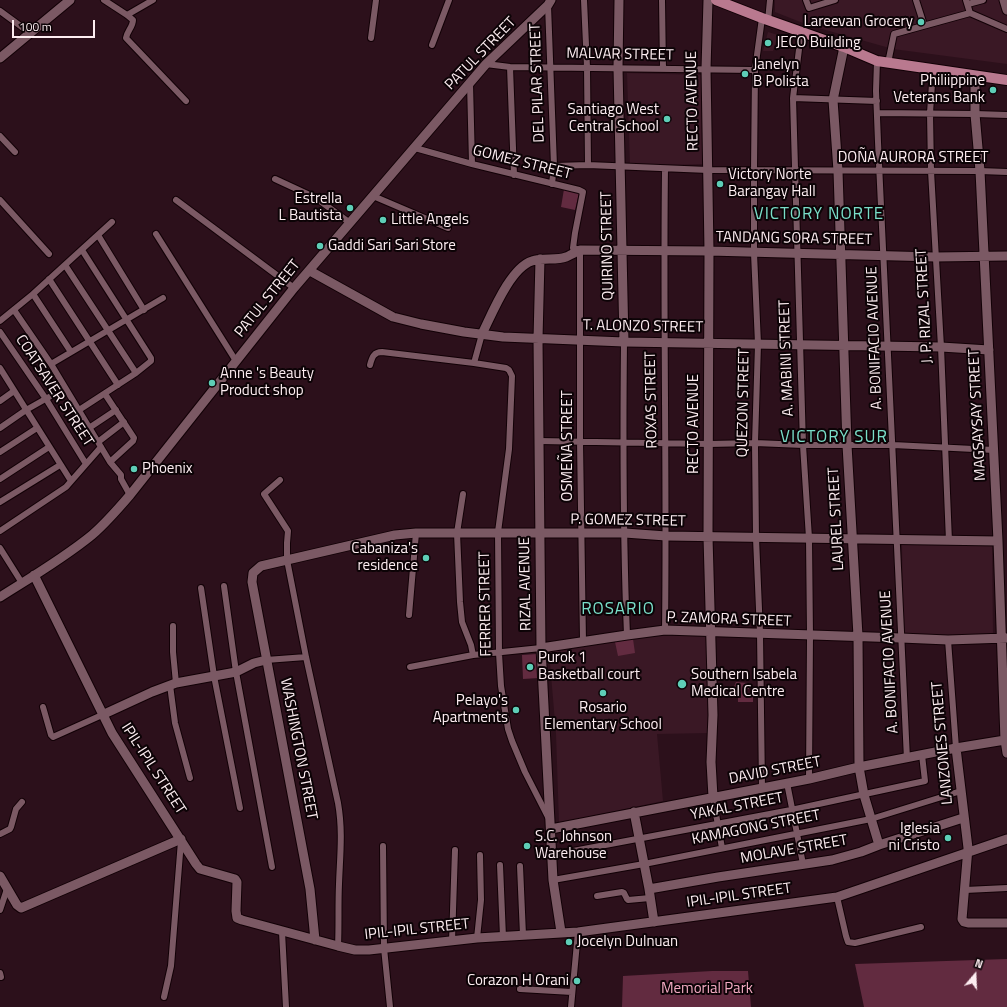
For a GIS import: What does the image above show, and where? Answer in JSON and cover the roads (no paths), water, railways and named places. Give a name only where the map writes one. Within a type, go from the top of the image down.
[{"type":"main road","points":[[716,0],[765,20],[844,47],[882,62],[1007,80]]},
{"type":"street","points":[[1,55],[70,0]]},
{"type":"street","points":[[104,0],[127,15],[133,22],[126,36],[128,41],[186,101]]},
{"type":"street","points":[[127,15],[153,0]]},
{"type":"street","points":[[371,38],[376,0]]},
{"type":"street","points":[[432,44],[449,0]]},
{"type":"street","points":[[584,0],[587,68],[588,166]]},
{"type":"street","name":"QUIRINO STREET","points":[[618,0],[618,68],[623,250],[623,443],[627,634]]},
{"type":"street","points":[[662,0],[663,69]]},
{"type":"street","name":"RECTO AVENUE","points":[[708,0],[706,69],[708,170],[708,536],[713,715],[711,762],[713,797],[722,848]]},
{"type":"street","name":"QUEZON STREET","points":[[762,788],[755,443],[758,344],[754,253],[755,70],[770,0]]},
{"type":"street","points":[[806,0],[809,8],[835,0]]},
{"type":"street","points":[[916,0],[924,25],[970,13],[1007,29]]},
{"type":"street","points":[[970,13],[967,2],[983,0]]},
{"type":"street","points":[[1004,0],[1007,10]]},
{"type":"street","name":"PATUL STREET","points":[[0,597],[93,535],[114,514],[294,288],[486,64],[550,3]]},
{"type":"street","name":"DEL PILAR STREET","points":[[550,3],[554,166],[552,184]]},
{"type":"street","points":[[0,11],[30,33]]},
{"type":"street","name":"A. BONIFACIO AVENUE","points":[[908,759],[901,638],[877,101],[882,62],[894,34],[924,25]]},
{"type":"street","name":"A. MABINI STREET","points":[[801,33],[793,98],[803,445],[809,538],[809,779]]},
{"type":"street","name":"LAUREL STREET","points":[[844,47],[833,100],[838,170],[847,444],[858,636],[859,767],[864,795],[879,845]]},
{"type":"street","name":"MALVAR STREET","points":[[486,64],[510,67],[551,68],[755,70]]},
{"type":"street","points":[[510,67],[514,175]]},
{"type":"street","name":"J. P. RIZAL STREET","points":[[934,69],[930,113],[930,171],[941,347],[949,541]]},
{"type":"street","name":"MAGSAYSAY STREET","points":[[975,76],[975,114],[980,171],[1004,638],[1007,754]]},
{"type":"street","points":[[470,83],[472,164]]},
{"type":"street","points":[[793,98],[877,101]]},
{"type":"street","points":[[877,113],[1007,115]]},
{"type":"street","points":[[0,136],[14,152]]},
{"type":"street","name":"GOMEZ STREET","points":[[415,148],[514,175],[582,191],[573,248],[580,250]]},
{"type":"street","name":"DOÑA AURORA STREET","points":[[554,166],[708,170],[1007,172]]},
{"type":"street","name":"ROXAS STREET","points":[[664,169],[664,342],[666,443],[665,630]]},
{"type":"street","points":[[275,178],[316,198],[350,223]]},
{"type":"street","points":[[373,196],[448,228]]},
{"type":"street","points":[[0,200],[49,254]]},
{"type":"street","points":[[176,200],[294,288]]},
{"type":"street","points":[[0,321],[33,294],[112,222]]},
{"type":"street","points":[[156,234],[236,361]]},
{"type":"street","points":[[98,235],[144,310]]},
{"type":"street","points":[[79,410],[136,373],[150,363],[151,360],[82,250]]},
{"type":"street","points":[[370,365],[373,356],[378,352],[474,363],[482,334],[513,276],[529,262],[540,259],[566,258],[580,250]]},
{"type":"street","name":"TANDANG SORA STREET","points":[[580,250],[708,251],[935,257],[1007,256]]},
{"type":"street","name":"OSMEÑA STREET","points":[[580,250],[580,442],[583,641]]},
{"type":"street","name":"RIZAL AVENUE","points":[[540,259],[538,339],[541,648],[553,880],[561,932]]},
{"type":"street","points":[[65,265],[136,373]]},
{"type":"street","name":"T. ALONZO STREET","points":[[310,271],[393,317],[421,324],[482,334],[538,339],[624,342],[941,347],[989,350]]},
{"type":"street","points":[[49,279],[118,385]]},
{"type":"street","points":[[33,294],[71,352]]},
{"type":"street","points":[[51,364],[163,298]]},
{"type":"street","points":[[14,310],[51,364],[110,462],[122,475],[121,479],[130,495]]},
{"type":"street","name":"COATSAVER STREET","points":[[0,332],[46,399],[86,464]]},
{"type":"street","name":"FERRER STREET","points":[[474,363],[506,368],[512,376],[509,449],[498,532],[499,653],[502,698],[508,729],[525,772],[551,825]]},
{"type":"street","points":[[1,371],[71,481]]},
{"type":"street","points":[[0,428],[26,410],[65,388]]},
{"type":"street","points":[[0,401],[14,391]]},
{"type":"street","points":[[105,394],[134,439],[110,462]]},
{"type":"street","points":[[89,428],[116,410]]},
{"type":"street","points":[[0,530],[60,492],[86,464],[99,445],[124,422]]},
{"type":"street","points":[[0,452],[37,428]]},
{"type":"street","points":[[539,441],[709,444],[755,443],[803,445],[847,444],[994,450]]},
{"type":"street","points":[[0,479],[49,446]]},
{"type":"street","points":[[0,502],[60,465]]},
{"type":"street","points":[[280,480],[264,494],[288,531],[287,560],[341,822],[338,946]]},
{"type":"street","points":[[463,494],[457,533],[460,595],[462,622],[471,645],[473,655]]},
{"type":"street","points":[[409,615],[416,533]]},
{"type":"street","name":"P. GOMEZ STREET","points":[[261,566],[394,535],[416,533],[625,533],[666,536],[756,538],[998,541]]},
{"type":"street","points":[[0,548],[22,583]]},
{"type":"street","name":"WASHINGTON STREET","points":[[261,566],[253,573],[252,582],[310,890],[316,940]]},
{"type":"street","name":"IPIL-IPIL STREET","points":[[34,575],[112,733],[200,869],[235,879],[237,882],[237,918],[282,932],[355,950],[477,938],[578,932],[837,897],[1007,839]]},
{"type":"street","points":[[224,586],[236,672],[272,867]]},
{"type":"street","points":[[201,588],[214,676],[240,808]]},
{"type":"street","points":[[173,626],[175,723],[190,778]]},
{"type":"street","name":"P. ZAMORA STREET","points":[[410,667],[473,655],[541,648],[627,634],[665,630],[948,640],[1004,638]]},
{"type":"street","name":"LANZONES STREET","points":[[948,640],[960,791],[968,852],[963,915],[964,922],[1007,923]]},
{"type":"street","points":[[43,707],[51,735],[53,737],[173,684],[236,672],[254,663],[266,660],[306,657]]},
{"type":"street","name":"DAVID STREET","points":[[551,825],[634,812],[809,779],[859,767],[908,759],[956,748],[1006,740]]},
{"type":"street","name":"YAKAL STREET","points":[[552,855],[791,810],[925,781],[922,755]]},
{"type":"street","points":[[787,783],[791,810],[803,864]]},
{"type":"street","name":"KAMAGONG STREET","points":[[553,880],[644,864],[871,819],[960,791]]},
{"type":"street","points":[[0,834],[10,829],[16,809],[22,802]]},
{"type":"street","points":[[634,812],[650,893],[654,922]]},
{"type":"street","name":"MOLAVE STREET","points":[[597,896],[622,892],[628,900],[650,893],[803,864],[832,860],[861,852],[963,818]]},
{"type":"street","points":[[0,876],[19,908],[24,908],[181,840],[171,966],[164,996]]},
{"type":"street","points":[[384,846],[384,948],[390,1007]]},
{"type":"street","points":[[452,941],[455,850]]},
{"type":"street","points":[[477,938],[481,900],[480,855]]},
{"type":"street","points":[[500,865],[503,937]]},
{"type":"street","points":[[520,866],[523,935]]},
{"type":"street","points":[[965,890],[1007,888]]},
{"type":"street","points":[[0,910],[7,889]]},
{"type":"street","points":[[837,897],[848,942],[854,943],[921,927]]},
{"type":"street","points":[[282,932],[286,1007]]},
{"type":"street","points":[[571,1007],[578,932]]},
{"type":"street","points":[[520,989],[572,992]]},
{"type":"place","name":"Lareevan Grocery","points":[[921,22]]},
{"type":"place","name":"JECO Building","points":[[768,43]]},
{"type":"place","name":"Janelyn B Polista","points":[[745,74]]},
{"type":"place","name":"Philiippine Veterans Bank","points":[[993,90]]},
{"type":"place","name":"Santiago West Central School","points":[[667,119]]},
{"type":"place","name":"Victory Norte Barangay Hall","points":[[720,184]]},
{"type":"place","name":"Estrella L Bautista","points":[[350,208]]},
{"type":"place","name":"Little Angels","points":[[383,220]]},
{"type":"place","name":"Gaddi Sari Sari Store","points":[[320,246]]},
{"type":"place","name":"Anne 's Beauty Product shop","points":[[212,383]]},
{"type":"place","name":"Phoenix","points":[[134,469]]},
{"type":"place","name":"Cabaniza's residence","points":[[426,558]]},
{"type":"place","name":"Purok 1 Basketball court","points":[[530,667]]},
{"type":"place","name":"Southern Isabela Medical Centre","points":[[682,684]]},
{"type":"place","name":"Rosario Elementary School","points":[[603,693]]},
{"type":"place","name":"Pelayo's Apartments","points":[[516,710]]},
{"type":"place","name":"Iglesia ni Cristo","points":[[948,838]]},
{"type":"place","name":"S.C. Johnson Warehouse","points":[[527,846]]},
{"type":"place","name":"Jocelyn Dulnuan","points":[[569,942]]},
{"type":"place","name":"Corazon H Orani","points":[[577,981]]},
{"type":"district","name":"VICTORY NORTE","points":[[819,215]]},
{"type":"district","name":"VICTORY SUR","points":[[834,438]]},
{"type":"district","name":"ROSARIO","points":[[618,610]]},
{"type":"park label","name":"Memorial Park","points":[[707,989]]}]
